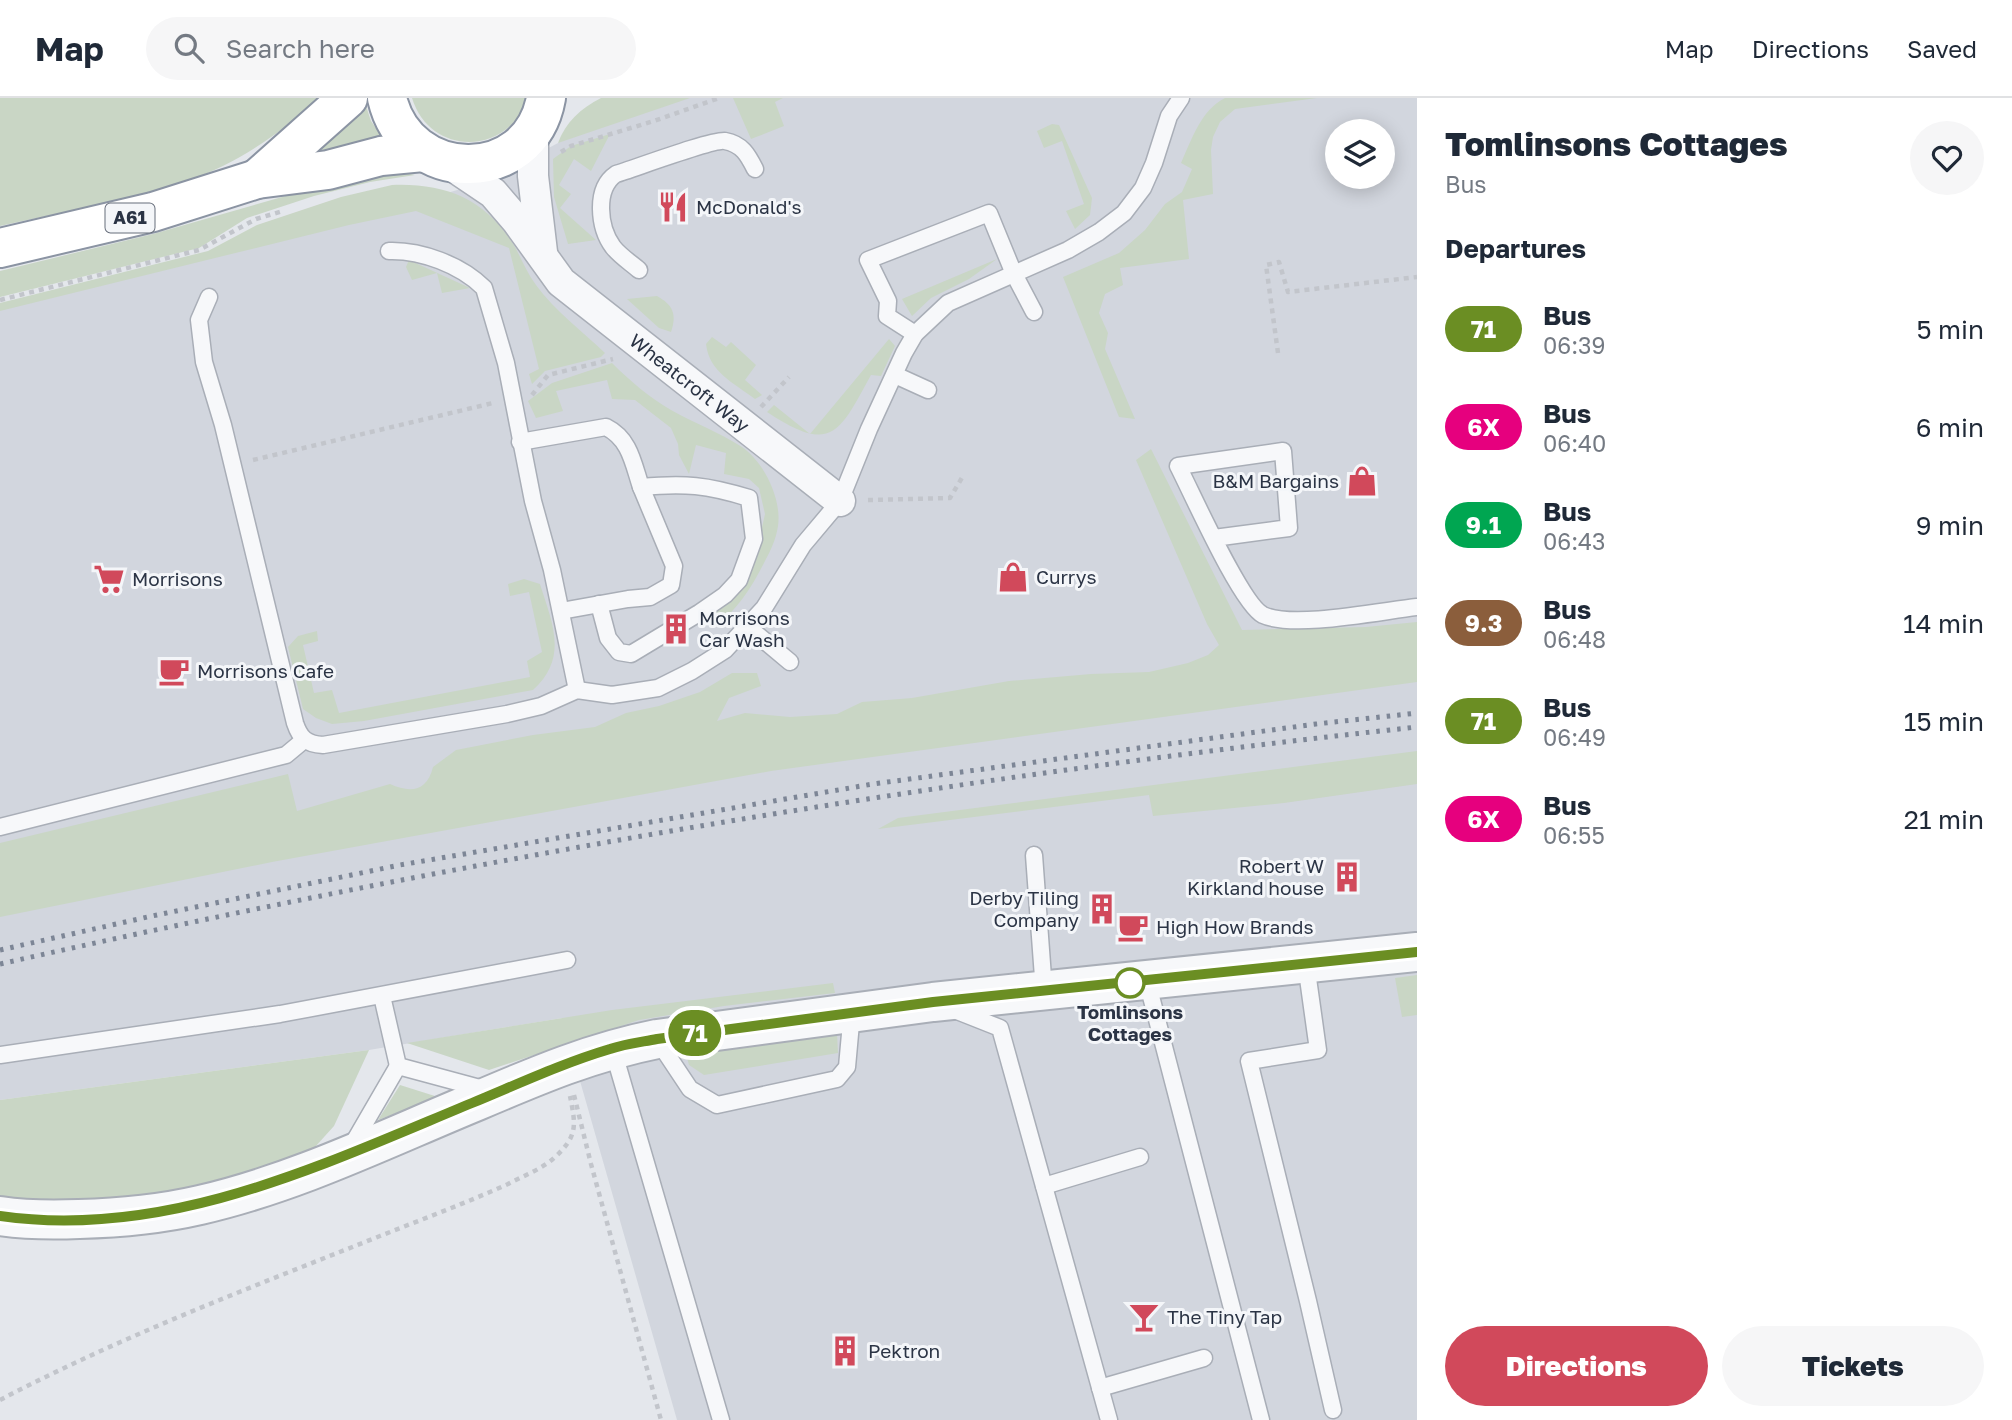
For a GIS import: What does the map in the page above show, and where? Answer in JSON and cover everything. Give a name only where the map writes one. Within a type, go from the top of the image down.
[{"type":"highway","name":"A61","points":[[257,179],[348,98]]},
{"type":"highway","points":[[387,98],[398,126],[409,141],[435,157],[471,164],[495,160],[509,153],[548,109]]},
{"type":"highway","name":"A61","points":[[0,248],[153,212],[257,179],[328,170],[382,156],[435,157]]},
{"type":"street","points":[[543,260],[533,176],[548,109]]},
{"type":"street","name":"Wheatcroft Way","points":[[435,157],[493,193],[561,282],[841,500]]},
{"type":"street","points":[[0,1216],[48,1220],[100,1219],[199,1205],[270,1184],[346,1155],[566,1064],[612,1048],[657,1039],[933,1002],[1417,952]]},
{"type":"lane","points":[[209,297],[199,320],[204,362],[223,425],[295,723],[303,740],[312,745],[323,746],[507,714],[541,706],[577,690],[612,695],[658,688],[710,661],[733,643],[771,597],[803,545],[841,500],[869,429],[915,334],[948,303],[1068,250],[1100,232],[1124,213],[1143,188],[1169,116],[1181,98]]},
{"type":"lane","points":[[639,270],[615,250],[605,232],[600,207],[609,179],[616,174],[722,140],[748,153],[755,169]]},
{"type":"lane","points":[[915,334],[887,316],[888,301],[868,260],[989,213],[1014,274],[1034,312]]},
{"type":"lane","points":[[389,251],[406,250],[429,257],[476,279],[484,288],[513,398],[520,442],[561,611],[577,690]]},
{"type":"lane","points":[[895,375],[928,390]]},
{"type":"lane","points":[[520,442],[606,427],[618,433],[627,445],[641,487],[674,566],[671,585],[650,597],[561,611]]},
{"type":"lane","points":[[1214,538],[1289,528],[1283,451],[1178,466],[1233,577],[1261,614],[1291,622],[1417,607]]},
{"type":"lane","points":[[599,604],[608,638],[619,652],[631,654],[725,594],[739,580],[754,539],[749,498],[714,487],[677,484],[641,487]]},
{"type":"lane","points":[[748,627],[790,662]]},
{"type":"lane","points":[[0,827],[286,755],[303,740]]},
{"type":"lane","points":[[1034,855],[1044,991]]},
{"type":"lane","points":[[0,1055],[280,1014],[567,960]]},
{"type":"lane","points":[[1306,964],[1318,1050],[1249,1062],[1333,1410]]},
{"type":"lane","points":[[1147,981],[1261,1420]]},
{"type":"lane","points":[[346,1155],[398,1066],[382,996]]},
{"type":"lane","points":[[933,1002],[1000,1028],[1109,1420]]},
{"type":"lane","points":[[657,1039],[690,1089],[717,1105],[837,1079],[847,1067],[852,1012]]},
{"type":"lane","points":[[612,1048],[721,1420]]},
{"type":"lane","points":[[398,1066],[496,1093]]},
{"type":"lane","points":[[1044,1186],[1140,1157]]},
{"type":"lane","points":[[1100,1388],[1203,1358]]},
{"type":"path","points":[[533,176],[571,145],[654,121],[719,98]]},
{"type":"path","points":[[0,300],[200,250],[256,219],[289,209]]},
{"type":"path","points":[[1278,354],[1266,265],[1279,262],[1288,292],[1417,277]]},
{"type":"path","points":[[232,465],[532,395],[548,375],[617,358],[605,340],[617,327]]},
{"type":"path","points":[[746,427],[759,408],[789,377]]},
{"type":"path","points":[[841,500],[950,498],[963,476]]},
{"type":"path","points":[[0,1400],[106,1349],[258,1285],[463,1205],[552,1160],[572,1139],[575,1119],[566,1064]]},
{"type":"path","points":[[566,1064],[661,1420]]},
{"type":"shaded area","points":[[609,98],[1417,98],[1417,1420],[677,1420],[562,1018],[369,1050],[0,1100],[0,305],[421,201],[500,177],[558,143]]},
{"type":"green space","points":[[0,98],[321,98],[259,145],[207,173],[143,194],[0,226]]},
{"type":"green space","points":[[412,98],[528,98],[518,117],[504,131],[487,139],[469,142],[451,139],[435,131],[421,117]]},
{"type":"green space","points":[[601,98],[690,98],[558,143],[575,117]]},
{"type":"green space","points":[[733,98],[783,98],[775,102],[784,126],[751,139]]},
{"type":"green space","points":[[1225,98],[1317,98],[1235,109],[1220,122],[1213,137],[1213,194],[1183,200],[1189,259],[1120,268],[1123,285],[1105,294],[1099,313],[1108,333],[1105,349],[1135,419],[1119,417],[1063,277],[1119,253],[1145,230],[1165,204],[1182,192],[1192,169],[1181,163],[1189,144],[1203,118]]},
{"type":"green space","points":[[365,103],[371,121],[382,137],[319,157],[315,149]]},
{"type":"green space","points":[[1052,124],[1059,125],[1092,198],[1090,215],[1075,229],[1066,211],[1084,204],[1062,141],[1044,148],[1037,131]]},
{"type":"green space","points":[[610,134],[591,171],[574,159],[559,185],[571,194],[560,208],[596,240],[568,244],[554,197],[553,159],[571,146]]},
{"type":"green space","points":[[400,172],[415,175],[370,182],[314,196],[247,218],[199,248],[0,297],[0,271],[153,234],[359,175]]},
{"type":"green space","points":[[392,185],[412,185],[447,191],[478,206],[504,230],[543,294],[605,353],[601,357],[545,371],[532,384],[529,374],[539,369],[509,248],[416,211],[0,311],[0,303],[208,251],[257,225],[341,197]]},
{"type":"green space","points":[[997,259],[969,279],[931,298],[912,316],[902,299]]},
{"type":"green space","points":[[409,260],[470,288],[442,293],[437,273],[412,280],[406,267]]},
{"type":"green space","points":[[657,296],[667,303],[672,311],[674,320],[671,332],[659,328],[627,299]]},
{"type":"green space","points":[[712,337],[726,347],[731,342],[756,365],[745,380],[762,395],[755,399],[717,369],[708,354],[706,344]]},
{"type":"green space","points":[[889,339],[895,346],[881,376],[871,375],[841,424],[831,431],[811,433]]},
{"type":"green space","points":[[612,363],[663,405],[742,447],[757,462],[770,482],[779,515],[771,549],[743,598],[713,628],[705,615],[757,549],[765,514],[759,488],[749,479],[724,474],[726,453],[696,445],[689,474],[679,455],[678,444],[671,428],[635,400],[612,399],[607,380],[556,391],[563,411],[536,418],[528,401],[552,383]]},
{"type":"green space","points":[[774,405],[809,433],[789,425],[767,412]]},
{"type":"green space","points":[[1151,449],[1242,630],[1366,627],[1417,622],[1417,682],[771,771],[272,862],[0,917],[0,843],[288,774],[297,811],[390,784],[404,789],[417,788],[427,781],[433,767],[456,750],[533,735],[595,727],[626,713],[659,706],[700,692],[732,673],[757,673],[761,686],[729,698],[717,721],[745,713],[790,717],[837,714],[862,702],[912,698],[1009,681],[1149,672],[1188,663],[1208,655],[1219,645],[1207,624],[1136,460]]},
{"type":"green space","points":[[524,579],[540,584],[553,626],[554,652],[551,665],[533,690],[364,721],[332,724],[303,709],[288,647],[298,636],[317,631],[318,641],[303,645],[314,693],[332,690],[339,713],[530,677],[527,661],[542,652],[529,592],[510,596],[508,584]]},
{"type":"green space","points":[[1417,751],[1417,784],[1284,803],[1153,816],[1149,795],[878,829],[898,818]]},
{"type":"green space","points":[[1417,975],[1417,1015],[1402,1017],[1395,978]]},
{"type":"green space","points":[[833,983],[835,993],[724,1006],[639,1020],[489,1070],[407,1043],[612,1010]]},
{"type":"green space","points":[[837,1033],[838,1053],[704,1075],[689,1065],[686,1054]]},
{"type":"green space","points":[[369,1050],[334,1126],[306,1157],[165,1198],[0,1203],[0,1100]]},
{"type":"green space","points":[[400,1085],[438,1097],[378,1120]]},
{"type":"railway","points":[[0,950],[400,865],[873,784],[1316,724],[1417,713]]},
{"type":"railway","points":[[0,964],[351,890],[705,825],[1060,771],[1417,727]]},
{"type":"bus line","name":"71","points":[[0,1216],[48,1220],[100,1219],[199,1205],[241,1194],[346,1155],[565,1064],[612,1048],[657,1039],[933,1002],[1417,952]]},
{"type":"place","name":"McDonald's","points":[[673,207]]},
{"type":"place","name":"B&M Bargains","points":[[1362,481]]},
{"type":"place","name":"Currys","points":[[1013,577]]},
{"type":"place","name":"Morrisons","points":[[109,579]]},
{"type":"place","name":"Morrisons Car Wash","points":[[676,629]]},
{"type":"place","name":"Morrisons Cafe","points":[[174,671]]},
{"type":"place","name":"Robert W Kirkland house","points":[[1347,877]]},
{"type":"place","name":"Derby Tiling Company","points":[[1102,909]]},
{"type":"place","name":"High How Brands","points":[[1133,927]]},
{"type":"place","name":"Tomlinsons Cottages","points":[[1130,983]]},
{"type":"place","name":"The Tiny Tap","points":[[1144,1317]]},
{"type":"place","name":"Pektron","points":[[845,1351]]}]
